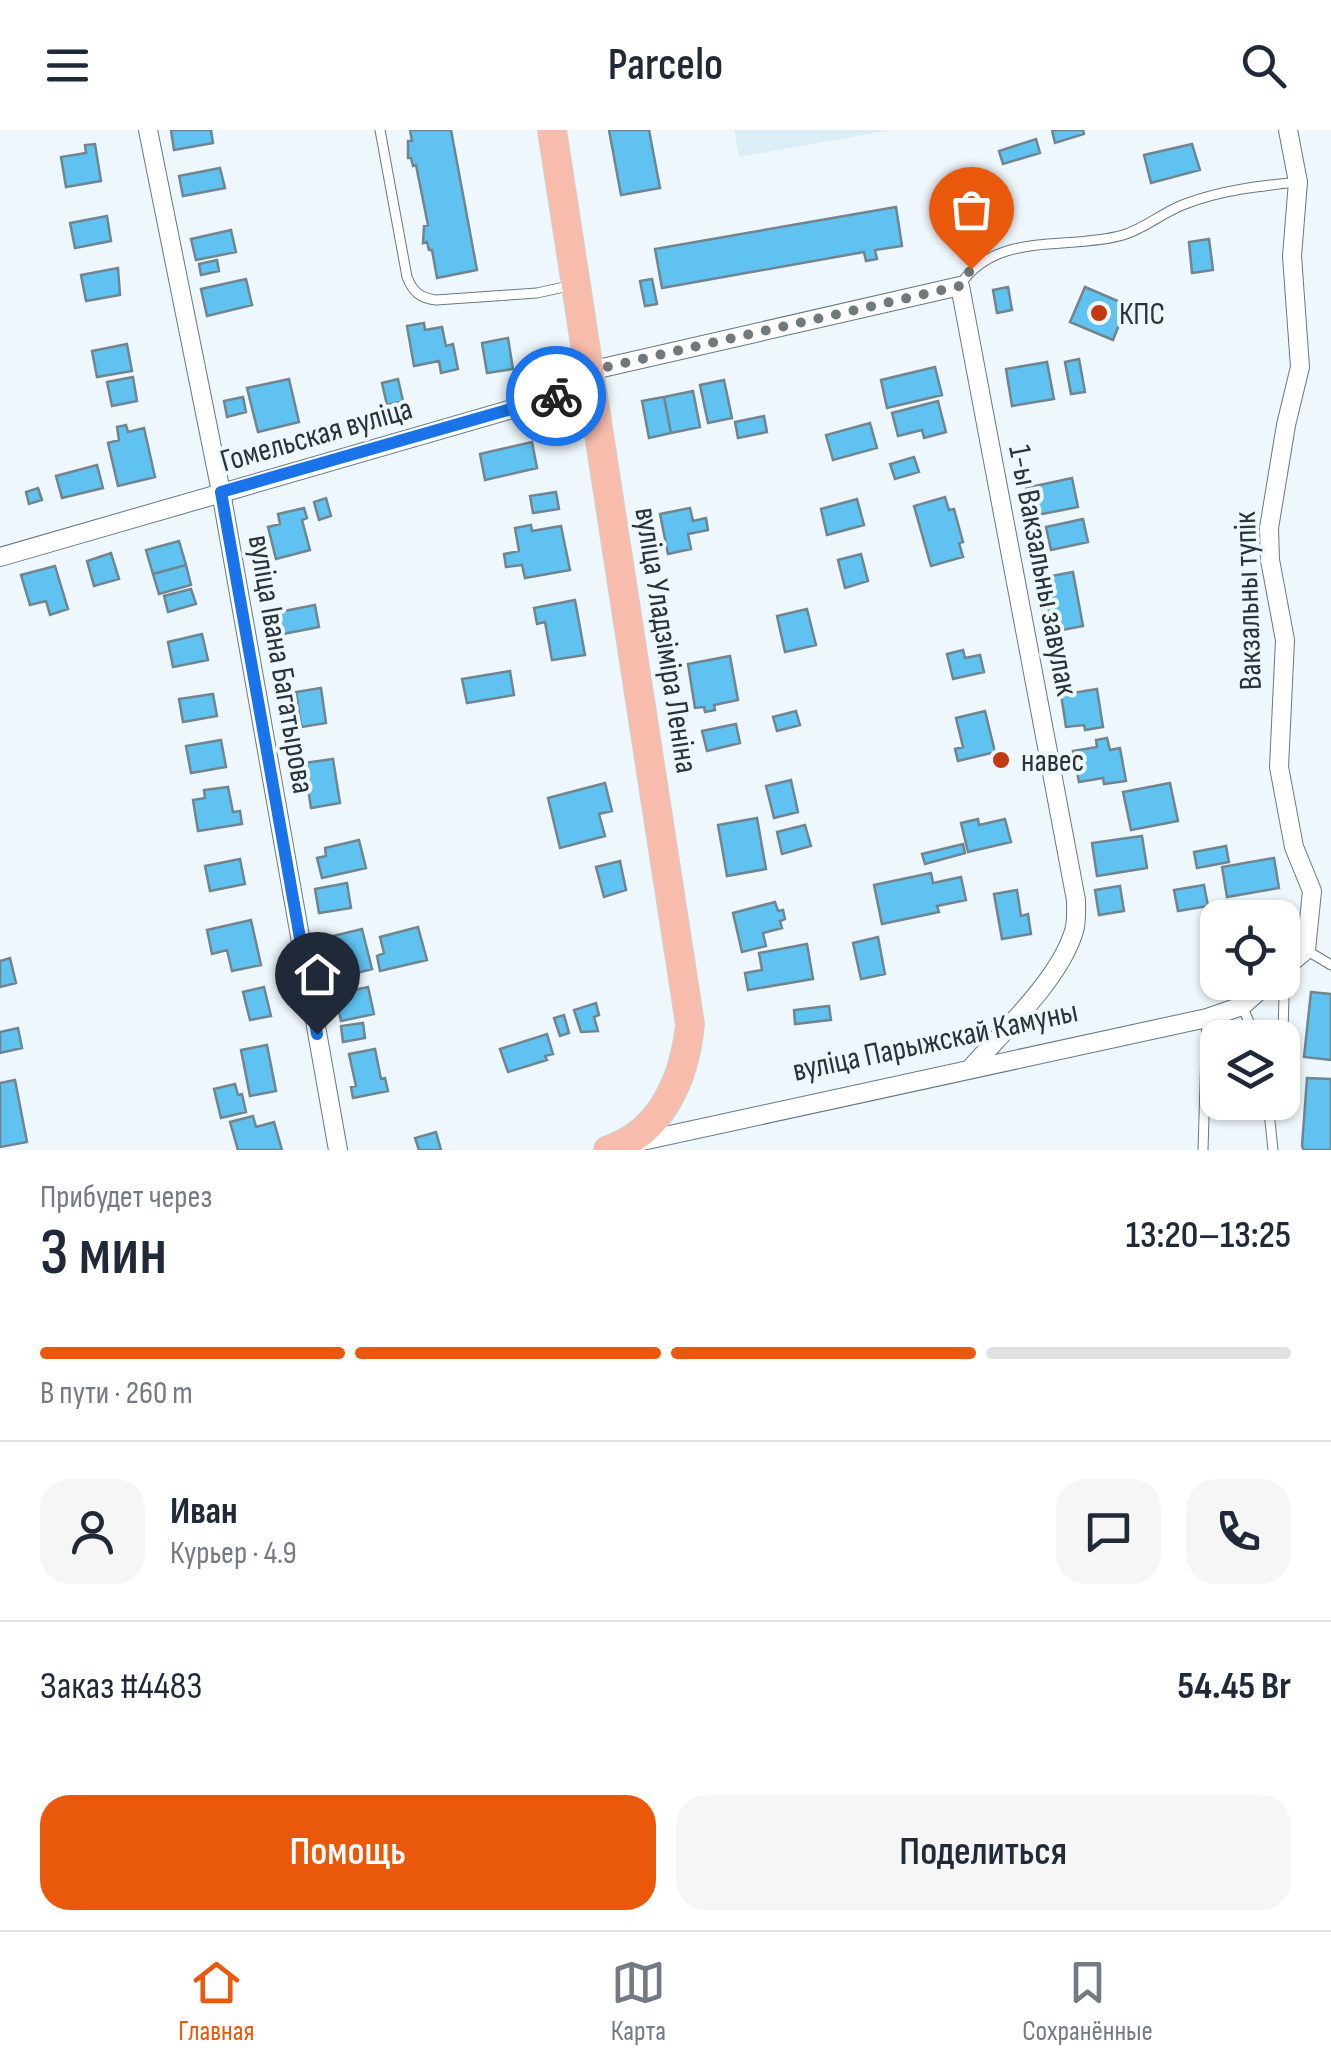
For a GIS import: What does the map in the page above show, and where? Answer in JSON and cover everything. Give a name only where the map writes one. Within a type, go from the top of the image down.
[{"type":"main road","name":"вуліца Уладзіміра Леніна","points":[[552,130],[690,1024],[687,1053],[671,1096],[618,1147]]},
{"type":"street","name":"вуліца Івана Багатырова","points":[[148,130],[221,492],[338,1150]]},
{"type":"street","name":"Вакзальны тупік","points":[[1288,130],[1298,182],[1292,256],[1300,367],[1269,528],[1270,560],[1285,640],[1279,766],[1294,847],[1312,891],[1306,950]]},
{"type":"street","name":"Гомельская вуліца","points":[[0,556],[591,379],[960,286]]},
{"type":"street","name":"1-ы Вакзальны завулак","points":[[960,286],[1076,900],[1075,930],[1061,957],[1039,989],[971,1068]]},
{"type":"street","points":[[1300,955],[1306,950]]},
{"type":"street","name":"вуліца Парыжскай Камуны","points":[[618,1147],[1206,1018],[1248,1000]]},
{"type":"lane","points":[[380,130],[407,277],[414,292],[436,300],[537,293],[575,284]]},
{"type":"lane","points":[[960,286],[971,269],[1001,250],[1124,235],[1184,204],[1238,189],[1298,182]]},
{"type":"lane","points":[[1306,950],[1331,965]]},
{"type":"lane","points":[[1242,1006],[1248,1020]]},
{"type":"lane","points":[[1203,1150],[1206,1018]]},
{"type":"lane","points":[[1270,1120],[1273,1150]]},
{"type":"shaded area","points":[[734,130],[891,130],[739,157]]},
{"type":"building","points":[[171,130],[211,130],[213,143],[174,150]]},
{"type":"building","points":[[410,130],[451,130],[477,270],[437,278],[432,250],[427,242],[423,243],[424,226],[428,225],[416,165],[408,158]]},
{"type":"building","points":[[609,130],[649,130],[660,188],[621,195]]},
{"type":"building","points":[[1052,130],[1083,130],[1084,134],[1055,143]]},
{"type":"building","points":[[1036,139],[1040,153],[1003,164],[999,151]]},
{"type":"building","points":[[95,144],[101,181],[66,187],[61,157],[86,153],[85,145]]},
{"type":"building","points":[[1192,144],[1200,170],[1151,183],[1144,155]]},
{"type":"building","points":[[220,168],[225,188],[183,196],[179,176]]},
{"type":"building","points":[[987,194],[992,217],[962,225],[956,201]]},
{"type":"building","points":[[896,207],[902,246],[875,250],[877,259],[866,261],[864,252],[662,288],[655,249]]},
{"type":"building","points":[[107,216],[111,241],[75,248],[70,223]]},
{"type":"building","points":[[231,230],[236,252],[196,260],[191,239]]},
{"type":"building","points":[[1209,239],[1213,270],[1192,273],[1189,242]]},
{"type":"building","points":[[217,260],[219,271],[201,275],[199,264]]},
{"type":"building","points":[[118,268],[120,295],[86,301],[81,275]]},
{"type":"building","points":[[246,279],[252,305],[207,316],[201,289]]},
{"type":"building","points":[[652,279],[657,304],[645,306],[640,281]]},
{"type":"building","points":[[1008,287],[1012,310],[997,313],[993,290]]},
{"type":"building","name":"КПС","points":[[1085,287],[1127,305],[1113,340],[1070,322]]},
{"type":"building","points":[[424,323],[425,330],[442,327],[446,346],[453,344],[458,369],[441,373],[439,361],[414,366],[407,326]]},
{"type":"building","points":[[508,338],[513,369],[487,373],[482,343]]},
{"type":"building","points":[[127,344],[132,371],[97,377],[92,351]]},
{"type":"building","points":[[1079,359],[1085,392],[1071,394],[1065,362]]},
{"type":"building","points":[[1047,362],[1054,399],[1012,406],[1006,369]]},
{"type":"building","points":[[935,367],[942,395],[887,408],[881,380]]},
{"type":"building","points":[[133,377],[137,401],[112,406],[107,382]]},
{"type":"building","points":[[289,379],[299,422],[258,432],[247,388]]},
{"type":"building","points":[[398,379],[403,401],[387,405],[382,383]]},
{"type":"building","points":[[724,380],[732,418],[708,423],[700,385]]},
{"type":"building","points":[[693,391],[700,427],[671,433],[664,397]]},
{"type":"building","points":[[243,397],[246,412],[227,417],[224,401]]},
{"type":"building","points":[[664,397],[671,433],[649,438],[642,401]]},
{"type":"building","points":[[938,401],[946,432],[924,438],[922,430],[898,436],[892,413]]},
{"type":"building","points":[[764,416],[767,432],[738,438],[735,422]]},
{"type":"building","points":[[870,423],[877,448],[833,460],[826,435]]},
{"type":"building","points":[[126,425],[128,432],[144,428],[155,477],[118,486],[108,443],[119,440],[117,427]]},
{"type":"building","points":[[532,442],[537,468],[485,480],[480,454]]},
{"type":"building","points":[[914,457],[919,472],[895,479],[890,464]]},
{"type":"building","points":[[97,465],[103,488],[62,498],[56,476]]},
{"type":"building","points":[[1072,478],[1078,507],[1032,516],[1026,488]]},
{"type":"building","points":[[38,488],[42,500],[29,504],[26,492]]},
{"type":"building","points":[[556,492],[559,509],[533,513],[530,496]]},
{"type":"building","points":[[945,497],[949,510],[954,509],[963,557],[931,566],[914,506]]},
{"type":"building","points":[[326,498],[331,516],[319,520],[314,502]]},
{"type":"building","points":[[857,499],[864,525],[827,535],[821,509]]},
{"type":"building","points":[[304,508],[307,518],[302,520],[310,550],[276,559],[268,527],[280,524],[278,514]]},
{"type":"building","points":[[690,508],[693,521],[706,518],[708,530],[688,534],[691,549],[668,554],[660,514]]},
{"type":"building","points":[[1083,519],[1088,542],[1051,550],[1046,527]]},
{"type":"building","points":[[531,525],[532,531],[561,526],[570,570],[525,578],[522,565],[506,567],[504,554],[519,551],[515,528]]},
{"type":"building","points":[[179,541],[186,565],[153,574],[146,550]]},
{"type":"building","points":[[111,553],[119,579],[94,586],[87,561]]},
{"type":"building","points":[[861,554],[868,581],[845,588],[838,560]]},
{"type":"building","points":[[186,565],[191,585],[159,594],[153,574]]},
{"type":"building","points":[[55,566],[68,609],[50,615],[46,601],[30,605],[21,575]]},
{"type":"building","points":[[1073,572],[1083,626],[1052,632],[1041,578]]},
{"type":"building","points":[[191,589],[196,604],[168,612],[164,596]]},
{"type":"building","points":[[575,600],[585,655],[552,660],[545,622],[537,624],[534,608]]},
{"type":"building","points":[[315,605],[319,627],[283,634],[279,612]]},
{"type":"building","points":[[807,609],[816,645],[785,652],[777,616]]},
{"type":"building","points":[[202,634],[208,660],[173,667],[168,642]]},
{"type":"building","points":[[963,650],[965,658],[980,655],[984,672],[953,679],[947,654]]},
{"type":"building","points":[[730,656],[738,700],[714,705],[715,710],[705,712],[704,707],[695,708],[688,664]]},
{"type":"building","points":[[510,671],[514,695],[467,703],[462,679]]},
{"type":"building","points":[[321,688],[326,723],[301,727],[296,692]]},
{"type":"building","points":[[1097,689],[1103,727],[1066,727],[1061,695]]},
{"type":"building","points":[[213,694],[217,716],[183,722],[179,699]]},
{"type":"building","points":[[796,711],[800,725],[777,731],[773,717]]},
{"type":"building","points":[[985,711],[995,752],[958,761],[955,749],[963,747],[956,718]]},
{"type":"building","points":[[736,724],[740,743],[707,751],[702,731]]},
{"type":"building","points":[[1107,738],[1110,750],[1120,748],[1126,781],[1104,784],[1103,778],[1079,782],[1073,751],[1097,747],[1096,740]]},
{"type":"building","points":[[221,740],[226,767],[191,773],[186,746]]},
{"type":"building","points":[[333,759],[340,803],[311,808],[304,763]]},
{"type":"building","points":[[791,780],[798,812],[774,818],[766,786]]},
{"type":"building","points":[[605,783],[612,811],[599,814],[605,836],[560,848],[548,798]]},
{"type":"building","points":[[1170,783],[1178,821],[1131,830],[1123,792]]},
{"type":"building","points":[[228,787],[233,812],[240,811],[242,824],[198,831],[193,800],[205,798],[204,790]]},
{"type":"building","points":[[757,818],[766,869],[727,876],[718,825]]},
{"type":"building","points":[[978,819],[979,825],[1005,819],[1011,842],[968,852],[961,823]]},
{"type":"building","points":[[805,825],[811,846],[782,854],[777,832]]},
{"type":"building","points":[[1142,836],[1147,868],[1097,876],[1092,843]]},
{"type":"building","points":[[359,840],[366,868],[322,878],[317,858],[326,856],[325,848]]},
{"type":"building","points":[[963,844],[965,853],[925,864],[922,854]]},
{"type":"building","points":[[1226,846],[1229,862],[1197,868],[1194,852]]},
{"type":"building","points":[[1274,858],[1279,888],[1227,897],[1222,867]]},
{"type":"building","points":[[240,859],[245,884],[210,891],[205,866]]},
{"type":"building","points":[[620,861],[626,890],[604,897],[596,867]]},
{"type":"building","points":[[931,873],[933,883],[961,877],[966,900],[937,906],[939,912],[882,924],[874,885]]},
{"type":"building","points":[[347,883],[351,908],[319,913],[315,889]]},
{"type":"building","points":[[1204,885],[1207,900],[1200,900],[1200,907],[1178,911],[1174,890]]},
{"type":"building","points":[[1120,886],[1124,911],[1099,915],[1095,890]]},
{"type":"building","points":[[1017,890],[1021,916],[1028,914],[1031,934],[1002,939],[994,894]]},
{"type":"building","points":[[775,902],[778,911],[783,910],[782,928],[763,933],[766,946],[742,952],[733,913]]},
{"type":"building","points":[[251,920],[261,965],[232,971],[227,950],[212,954],[207,930]]},
{"type":"building","points":[[418,927],[427,960],[380,971],[377,956],[384,953],[380,937]]},
{"type":"building","points":[[362,929],[372,969],[338,978],[329,937]]},
{"type":"building","points":[[878,937],[885,974],[861,979],[853,943]]},
{"type":"building","points":[[807,944],[813,979],[748,990],[745,973],[762,970],[759,953]]},
{"type":"building","points":[[10,958],[16,983],[0,987],[0,961]]},
{"type":"building","points":[[264,987],[271,1016],[250,1020],[243,992]]},
{"type":"building","points":[[368,987],[374,1014],[341,1021],[335,994]]},
{"type":"building","points":[[1311,992],[1331,994],[1331,1060],[1304,1057]]},
{"type":"building","points":[[596,1003],[598,1031],[581,1032],[574,1010]]},
{"type":"building","points":[[829,1006],[831,1020],[795,1024],[794,1010]]},
{"type":"building","points":[[564,1015],[569,1033],[560,1036],[554,1018]]},
{"type":"building","points":[[363,1023],[365,1038],[343,1042],[341,1026]]},
{"type":"building","points":[[18,1028],[22,1048],[0,1053],[0,1032]]},
{"type":"building","points":[[547,1034],[553,1054],[545,1056],[547,1060],[508,1072],[500,1049]]},
{"type":"building","points":[[267,1045],[276,1091],[250,1096],[241,1050]]},
{"type":"building","points":[[375,1049],[381,1079],[385,1078],[388,1091],[353,1098],[351,1087],[356,1086],[349,1054]]},
{"type":"building","points":[[1307,1078],[1331,1079],[1331,1150],[1304,1150],[1302,1146]]},
{"type":"building","points":[[15,1080],[27,1142],[0,1147],[0,1083]]},
{"type":"building","points":[[235,1084],[246,1112],[221,1118],[214,1089]]},
{"type":"building","points":[[253,1116],[256,1127],[274,1122],[282,1150],[238,1150],[230,1122]]},
{"type":"building","points":[[436,1132],[441,1150],[419,1150],[415,1138]]},
{"type":"way so far","points":[[556,396],[592,386],[589,371],[960,286],[971,269]]},
{"type":"place","name":"КПС","points":[[1099,313]]},
{"type":"place","name":"навес","points":[[1001,760]]},
{"type":"route","points":[[317,1034],[221,492],[556,396]]}]
